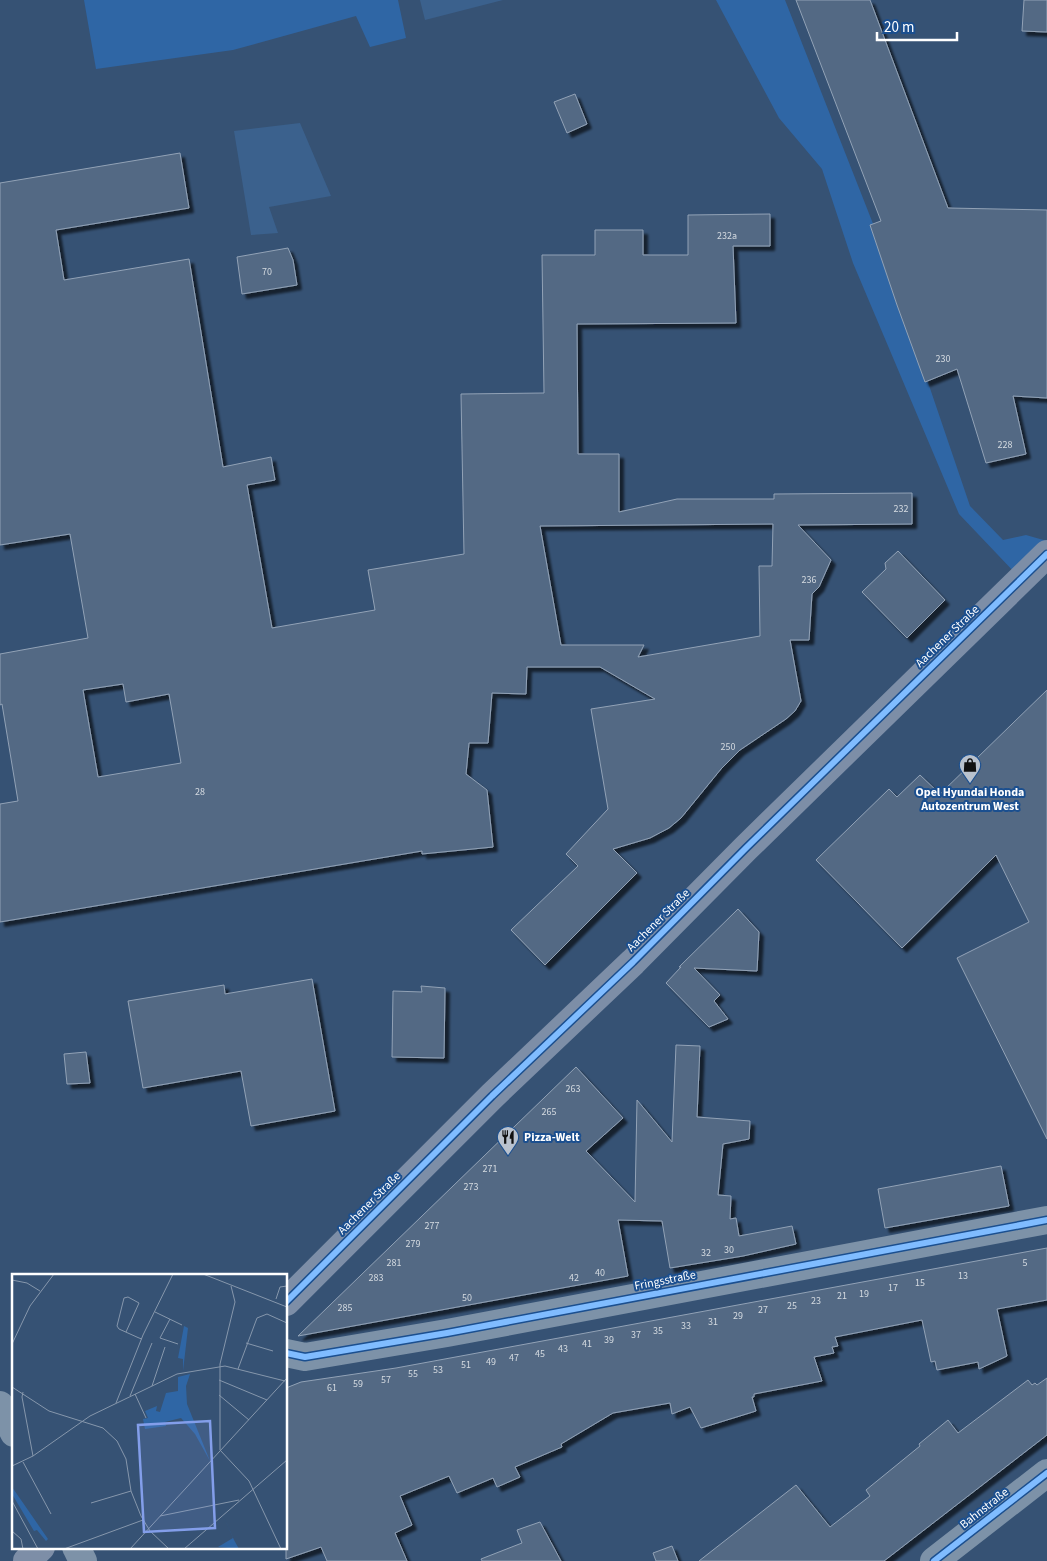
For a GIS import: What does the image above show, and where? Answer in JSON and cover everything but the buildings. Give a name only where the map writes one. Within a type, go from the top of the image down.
[{"type":"main road","name":"Aachener Straße","points":[[288,1300],[492,1096],[633,962],[739,855],[1047,554]]},
{"type":"main road","points":[[27,1561],[41,1548]]},
{"type":"street","name":"Fringsstraße","points":[[288,1353],[305,1357],[419,1338],[1047,1220]]},
{"type":"street","points":[[0,1405],[12,1429]]},
{"type":"street","name":"Bahnstraße","points":[[934,1561],[1047,1473]]},
{"type":"street","points":[[76,1548],[83,1561]]},
{"type":"shaded area","points":[[84,0],[398,0],[406,38],[370,47],[356,16],[233,50],[96,69]]},
{"type":"shaded area","points":[[420,0],[503,0],[425,20]]},
{"type":"shaded area","points":[[716,0],[785,0],[881,244],[970,506],[1003,540],[1026,535],[1047,541],[1017,575],[959,514],[853,263],[822,169],[779,118]]},
{"type":"shaded area","points":[[300,123],[331,196],[269,207],[278,233],[251,235],[234,131]]},
{"type":"cycle path","points":[[288,1300],[492,1096],[633,962],[746,848],[1047,554]]},
{"type":"cycle path","points":[[288,1353],[305,1357],[447,1333],[1047,1220]]},
{"type":"cycle path","points":[[934,1561],[1047,1473]]},
{"type":"place","name":"Opel Hyundai Honda Autozentrum West","points":[[970,784]]},
{"type":"place","name":"Pizza-Welt","points":[[508,1156]]}]
